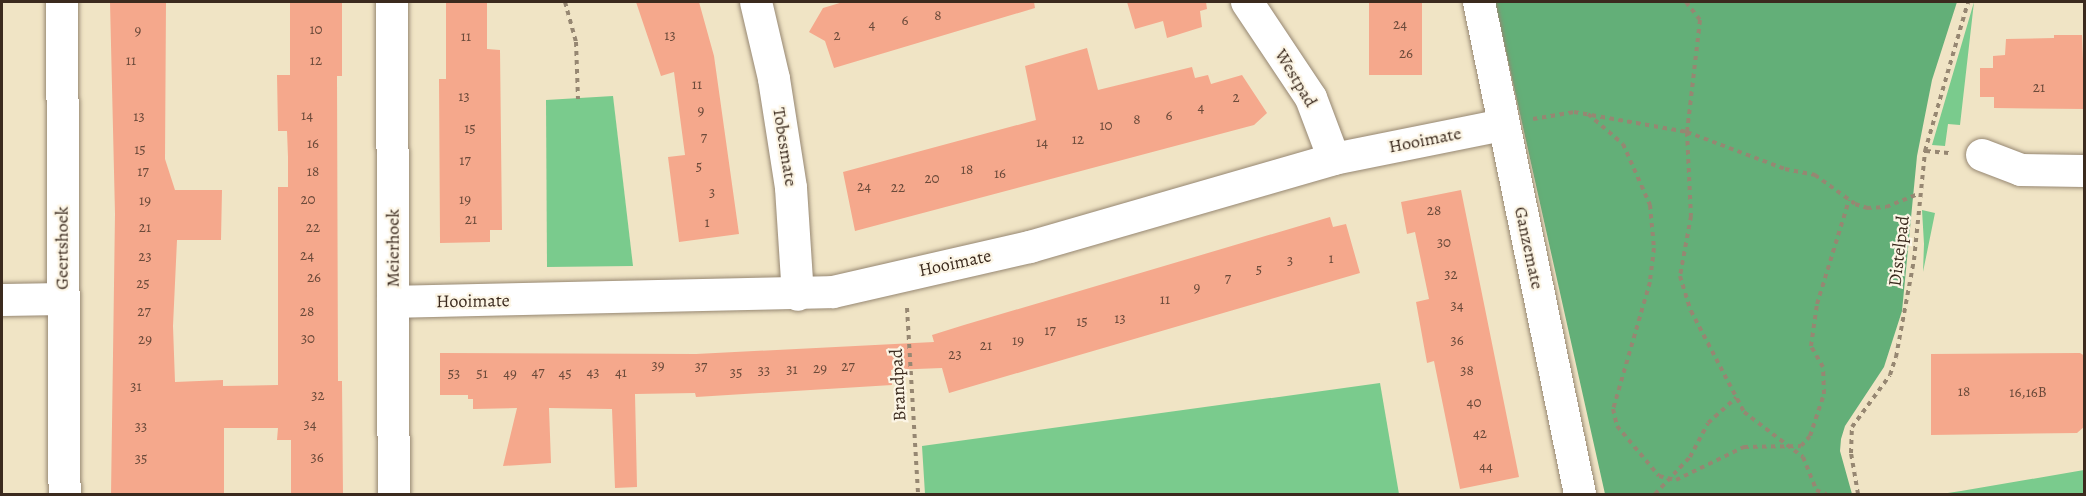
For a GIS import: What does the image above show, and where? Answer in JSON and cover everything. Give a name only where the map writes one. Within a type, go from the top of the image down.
[{"type":"street","name":"Geertshoek","points":[[62,2],[65,495]]},
{"type":"street","name":"Meierhoek","points":[[392,2],[394,495]]},
{"type":"street","name":"Tobesmate","points":[[756,2],[774,79],[791,188],[798,295]]},
{"type":"street","name":"Westpad","points":[[1247,2],[1311,98],[1334,159]]},
{"type":"street","name":"Ganzemate","points":[[1479,2],[1580,495]]},
{"type":"street","name":"Hooimate","points":[[393,302],[798,295],[833,291],[1030,247],[1334,159],[1503,125]]},
{"type":"street","points":[[1982,155],[2021,170],[2085,171]]},
{"type":"street","points":[[2,300],[63,299]]},
{"type":"path","points":[[565,2],[576,42],[578,99]]},
{"type":"path","points":[[1686,2],[1700,20],[1687,132],[1691,216],[1680,276],[1691,311],[1744,412],[1803,458],[1816,490],[1826,495]]},
{"type":"path","name":"Distelpad","points":[[1858,495],[1850,446],[1852,427],[1890,375],[1896,357],[1914,260],[1919,194],[1933,114],[1968,2]]},
{"type":"path","points":[[1503,125],[1574,112],[1588,114],[1687,132],[1785,169],[1815,175],[1849,200],[1867,208],[1886,207],[1919,194]]},
{"type":"path","points":[[1588,114],[1623,144],[1650,205],[1653,237],[1643,316],[1613,409],[1617,426],[1659,476],[1671,479],[1744,447],[1802,446],[1810,436],[1824,394],[1823,367],[1811,346],[1817,304],[1849,200]]},
{"type":"path","name":"Brandpad","points":[[905,274],[918,495]]},
{"type":"path","points":[[1655,495],[1690,457],[1708,423],[1737,398]]},
{"type":"green space","points":[[1495,2],[1957,2],[1932,80],[1917,156],[1902,311],[1884,367],[1845,426],[1841,439],[1840,451],[1852,494],[1605,494]]},
{"type":"green space","points":[[1974,2],[1960,125],[1948,124],[1945,146],[1932,145]]},
{"type":"green space","points":[[613,96],[633,266],[547,267],[546,100]]},
{"type":"green space","points":[[1922,210],[1935,213],[1923,272],[1924,244]]},
{"type":"green space","points":[[1380,383],[1399,494],[925,494],[922,446]]},
{"type":"green space","points":[[2084,470],[2084,494],[1941,494],[1961,491]]},
{"type":"building","points":[[110,2],[166,2],[165,159],[175,190],[222,190],[221,240],[177,240],[173,326],[175,382],[223,380],[223,386],[278,385],[278,187],[288,187],[288,157],[287,131],[278,131],[277,75],[290,75],[290,2],[342,2],[342,76],[337,76],[338,381],[342,381],[343,495],[291,495],[291,440],[277,440],[278,428],[224,428],[224,495],[111,495],[115,214]]},
{"type":"building","points":[[446,2],[487,2],[487,49],[500,50],[502,230],[490,230],[490,242],[440,243],[439,79],[446,79]]},
{"type":"building","points":[[636,2],[699,2],[714,56],[739,234],[679,242],[668,157],[685,155],[674,72],[661,76]]},
{"type":"building","points":[[843,2],[1034,2],[1035,8],[834,68],[825,41],[809,32],[823,8]]},
{"type":"building","points":[[1127,2],[1206,2],[1207,9],[1200,11],[1202,27],[1167,38],[1163,21],[1135,29]]},
{"type":"building","points":[[1369,2],[1422,2],[1422,75],[1369,75]]},
{"type":"building","points":[[2054,35],[2082,35],[2085,109],[1994,108],[1994,97],[1980,97],[1980,68],[1993,68],[1993,56],[2005,55],[2006,39],[2054,38]]},
{"type":"building","points":[[1087,48],[1098,90],[1192,67],[1195,78],[1208,75],[1211,84],[1242,75],[1267,113],[1254,125],[855,231],[843,172],[1036,120],[1025,66]]},
{"type":"building","points":[[1461,190],[1519,477],[1460,489],[1434,361],[1427,363],[1416,302],[1429,299],[1415,232],[1407,234],[1401,202]]},
{"type":"building","points":[[1330,217],[1333,227],[1346,224],[1360,273],[949,393],[942,368],[891,370],[892,385],[696,397],[695,393],[635,394],[637,487],[615,488],[612,409],[549,408],[551,463],[503,466],[517,408],[473,409],[473,399],[468,399],[468,395],[440,395],[440,353],[696,354],[934,342],[932,335]]},
{"type":"building","points":[[2080,353],[2085,356],[2085,426],[2077,433],[1931,435],[1931,354]]}]
